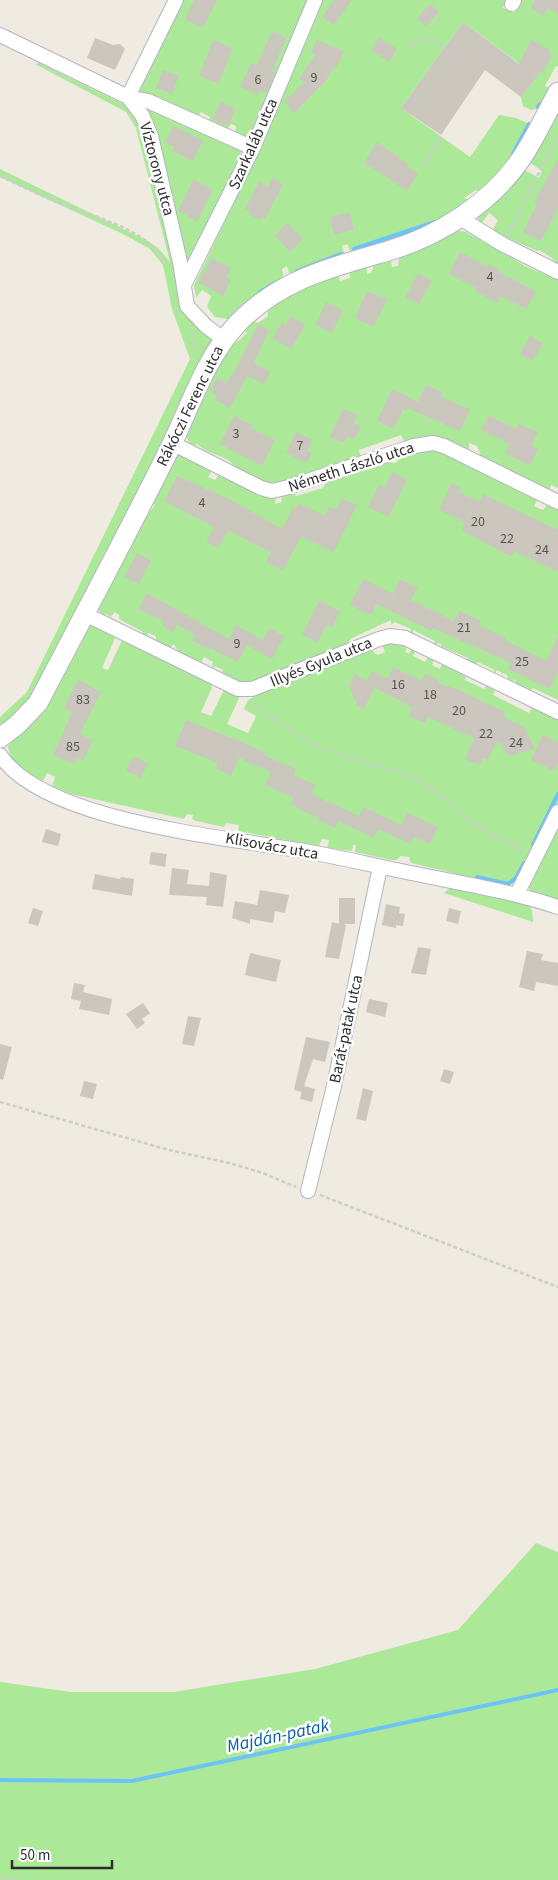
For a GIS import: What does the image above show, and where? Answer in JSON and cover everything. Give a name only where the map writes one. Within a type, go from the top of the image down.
[{"type":"street","points":[[176,0],[128,98],[148,101],[253,148]]},
{"type":"street","name":"Szarkaláb utca","points":[[184,285],[253,148],[315,0]]},
{"type":"street","name":"Víztorony utca","points":[[0,36],[128,98],[142,115],[151,136],[187,306],[206,326],[223,339]]},
{"type":"street","name":"Rákóczi Ferenc utca","points":[[0,738],[17,725],[38,703],[172,443],[201,378],[223,339],[250,312],[290,284],[318,271],[390,251],[429,235],[460,218],[495,190],[521,159],[558,92]]},
{"type":"street","points":[[460,218],[502,244],[558,272]]},
{"type":"street","name":"Németh László utca","points":[[172,443],[261,488],[272,490],[289,487],[414,446],[433,443],[467,456],[558,502]]},
{"type":"street","name":"Illyés Gyula utca","points":[[85,614],[232,687],[252,689],[380,638],[395,636],[405,638],[558,712]]},
{"type":"street","name":"Klisovácz utca","points":[[0,755],[14,772],[43,792],[99,814],[518,894],[558,907]]},
{"type":"street","points":[[518,894],[558,812]]},
{"type":"street","name":"Barát-patak utca","points":[[308,1191],[336,1076],[380,867]]},
{"type":"path","points":[[408,49],[413,42],[420,38],[431,39],[443,47]]},
{"type":"path","points":[[502,244],[558,135]]},
{"type":"path","points":[[422,168],[442,136]]},
{"type":"path","points":[[0,176],[53,201],[126,229],[150,244],[164,259],[167,267]]},
{"type":"path","points":[[193,330],[197,354]]},
{"type":"path","points":[[232,687],[261,710],[298,733],[343,756],[376,764],[423,782],[472,822],[535,858]]},
{"type":"path","points":[[0,1102],[168,1150],[229,1163],[308,1191],[558,1287]]},
{"type":"path","points":[[0,1878],[17,1880]]},
{"type":"green space","points":[[180,0],[311,0],[252,140],[235,136],[236,126],[231,124],[227,130],[208,122],[210,117],[201,112],[198,117],[136,93]]},
{"type":"green space","points":[[323,0],[507,0],[503,8],[514,13],[521,0],[558,0],[558,67],[556,66],[545,86],[551,89],[541,108],[531,110],[523,106],[521,97],[536,76],[463,22],[401,108],[470,157],[499,115],[516,118],[532,125],[510,162],[480,192],[476,190],[464,198],[473,201],[444,218],[399,238],[351,253],[347,244],[342,246],[345,255],[293,274],[289,273],[287,266],[282,269],[284,280],[233,320],[215,317],[207,307],[211,296],[202,290],[196,298],[194,285],[261,147]]},
{"type":"green space","points":[[39,63],[123,104],[141,123],[176,262],[179,297],[213,337],[213,343],[194,372],[183,399],[35,698],[0,729],[0,717],[27,692],[190,359],[172,309],[163,265],[150,249],[125,235],[0,177],[0,169],[146,240],[158,248],[170,262],[136,128],[126,112],[35,64]]},
{"type":"green space","points":[[139,102],[244,147],[240,154],[243,158],[228,188],[223,191],[188,263],[185,262]]},
{"type":"green space","points":[[558,109],[558,265],[552,258],[539,250],[537,251],[492,231],[498,220],[489,213],[481,224],[477,216],[523,169],[539,178],[542,171],[529,162]]},
{"type":"green space","points":[[454,230],[466,232],[527,267],[558,280],[558,488],[551,485],[549,490],[541,487],[481,456],[477,446],[469,443],[469,449],[467,450],[405,443],[401,435],[359,450],[361,458],[271,484],[247,477],[228,460],[197,444],[195,445],[204,453],[189,441],[186,434],[187,423],[231,343],[236,343],[247,333],[243,329],[253,321],[258,323],[268,316],[267,308],[270,304],[337,271],[340,281],[350,278],[350,266],[367,263],[367,274],[371,273],[376,261],[388,258],[391,260],[392,267],[398,266],[399,259],[415,248],[438,241]]},
{"type":"green space","points":[[435,449],[538,499],[534,506],[543,510],[548,504],[558,509],[558,700],[533,688],[529,693],[516,685],[515,679],[513,682],[508,680],[507,675],[503,673],[501,678],[502,673],[497,670],[494,675],[494,670],[478,662],[476,666],[467,661],[468,658],[443,647],[450,652],[441,649],[441,644],[438,643],[434,646],[435,641],[413,630],[413,634],[410,634],[411,629],[395,622],[391,625],[391,620],[352,638],[343,647],[251,683],[232,680],[221,675],[223,670],[215,666],[211,670],[213,662],[204,657],[200,664],[179,654],[174,644],[169,649],[156,642],[156,636],[149,633],[145,638],[141,635],[143,632],[119,619],[119,615],[115,612],[111,617],[106,614],[103,616],[98,608],[145,507],[152,510],[155,504],[148,501],[175,455],[180,454],[212,470],[208,477],[215,480],[220,473],[276,496],[275,504],[282,502],[281,497],[294,491],[296,496],[323,488],[327,481],[392,459],[393,464],[413,451]]},
{"type":"green space","points":[[92,624],[116,636],[102,668],[108,670],[123,638],[211,683],[212,688],[201,712],[211,716],[224,690],[240,696],[227,724],[248,733],[256,716],[244,709],[248,700],[261,693],[371,647],[374,653],[378,655],[385,652],[382,645],[394,643],[407,646],[405,652],[409,654],[413,646],[416,649],[413,656],[425,662],[428,657],[434,660],[432,665],[440,669],[442,664],[466,677],[465,680],[484,689],[486,686],[495,691],[493,695],[529,713],[533,706],[558,718],[558,803],[518,881],[508,886],[411,863],[409,857],[400,856],[397,860],[391,860],[355,852],[356,845],[353,845],[352,851],[327,848],[329,840],[322,839],[319,846],[238,831],[239,825],[226,823],[224,827],[196,821],[192,819],[193,815],[187,814],[184,819],[71,794],[52,786],[55,777],[47,773],[43,781],[21,768],[16,764],[8,747],[87,625]]},
{"type":"green space","points":[[558,827],[558,903],[531,893],[528,885]]},
{"type":"green space","points":[[454,885],[529,906],[532,910],[533,922],[444,893]]},
{"type":"green space","points":[[536,1543],[558,1552],[558,1880],[0,1880],[0,1682],[71,1692],[174,1692],[315,1669],[458,1630]]},
{"type":"building","points":[[194,0],[217,0],[203,28],[185,19]]},
{"type":"building","points":[[334,0],[352,0],[334,25],[322,17]]},
{"type":"building","points":[[535,0],[558,0],[558,14],[548,8],[543,16],[531,8]]},
{"type":"building","points":[[430,4],[439,12],[426,26],[417,18]]},
{"type":"building","points":[[463,22],[519,64],[531,40],[549,49],[548,53],[552,56],[543,72],[541,71],[521,97],[485,70],[441,135],[401,108]]},
{"type":"building","points":[[272,31],[286,38],[272,72],[275,73],[267,93],[260,90],[258,95],[240,87],[251,63],[257,65]]},
{"type":"building","points":[[95,38],[113,45],[120,44],[125,49],[115,70],[87,58]]},
{"type":"building","points":[[379,38],[397,49],[389,62],[371,50]]},
{"type":"building","points":[[213,40],[232,48],[219,84],[199,76]]},
{"type":"building","points":[[317,40],[344,51],[336,68],[334,67],[325,82],[294,113],[284,102],[304,82],[299,79],[315,55],[311,53]]},
{"type":"building","points":[[163,70],[179,76],[172,94],[156,88]]},
{"type":"building","points":[[221,102],[236,109],[228,126],[212,119]]},
{"type":"building","points":[[173,126],[203,140],[193,161],[172,151],[174,147],[165,142]]},
{"type":"building","points":[[377,142],[408,164],[407,166],[418,174],[407,191],[364,162]]},
{"type":"building","points":[[558,159],[558,208],[541,241],[523,232],[537,204],[534,202]]},
{"type":"building","points":[[272,178],[283,184],[265,219],[262,217],[260,220],[249,214],[251,211],[245,209],[259,182],[268,187]]},
{"type":"building","points":[[194,179],[213,190],[197,222],[178,210]]},
{"type":"building","points":[[350,212],[354,230],[334,235],[330,217]]},
{"type":"building","points":[[287,223],[303,239],[290,252],[275,236]]},
{"type":"building","points":[[460,252],[488,267],[489,264],[500,270],[499,272],[536,291],[527,309],[500,296],[497,303],[475,291],[476,288],[449,274]]},
{"type":"building","points":[[212,258],[231,268],[226,277],[231,280],[223,296],[198,282]]},
{"type":"building","points":[[418,273],[432,281],[419,304],[405,297]]},
{"type":"building","points":[[367,291],[387,299],[374,327],[355,318]]},
{"type":"building","points":[[326,302],[343,310],[332,333],[315,325]]},
{"type":"building","points":[[291,316],[305,325],[291,349],[272,338],[282,322],[286,325]]},
{"type":"building","points":[[258,324],[269,330],[254,363],[270,372],[264,384],[247,376],[230,408],[215,400],[217,395],[210,391],[217,378],[226,383],[233,374]]},
{"type":"building","points":[[530,336],[543,343],[533,361],[520,354]]},
{"type":"building","points":[[426,385],[443,392],[441,397],[470,409],[460,431],[407,408],[406,411],[403,409],[394,429],[377,421],[392,389],[418,402]]},
{"type":"building","points":[[343,409],[357,415],[354,423],[361,426],[354,439],[347,436],[344,443],[330,437]]},
{"type":"building","points":[[489,415],[516,429],[519,424],[538,432],[531,446],[538,449],[530,465],[505,454],[509,444],[481,430]]},
{"type":"building","points":[[234,416],[253,425],[251,428],[275,440],[262,466],[220,444]]},
{"type":"building","points":[[296,432],[313,440],[307,451],[311,453],[307,463],[286,453]]},
{"type":"building","points":[[392,472],[407,479],[389,517],[368,507],[379,484],[385,487]]},
{"type":"building","points":[[177,476],[229,499],[282,529],[293,507],[295,509],[298,503],[325,516],[329,507],[336,510],[342,498],[357,505],[334,552],[301,537],[283,570],[266,562],[271,553],[228,530],[218,548],[206,542],[214,527],[164,501]]},
{"type":"building","points":[[451,483],[461,488],[459,492],[479,502],[483,494],[558,530],[558,572],[514,551],[511,557],[461,530],[465,522],[439,510]]},
{"type":"building","points":[[137,553],[151,561],[139,584],[124,577]]},
{"type":"building","points":[[363,579],[393,594],[400,579],[418,587],[411,600],[454,621],[459,611],[481,621],[479,626],[506,638],[505,640],[546,661],[558,636],[558,671],[550,689],[508,669],[511,663],[433,628],[432,631],[376,604],[371,615],[350,605]]},
{"type":"building","points":[[147,593],[229,639],[236,625],[263,640],[269,628],[284,636],[272,659],[247,645],[238,662],[192,641],[195,635],[177,625],[173,632],[162,626],[164,622],[138,609]]},
{"type":"building","points":[[319,601],[340,611],[332,628],[326,625],[318,642],[302,635]]},
{"type":"building","points":[[393,667],[422,681],[425,674],[439,680],[437,683],[459,690],[505,712],[504,716],[507,719],[524,727],[535,749],[509,756],[497,741],[488,760],[483,758],[480,765],[465,759],[474,738],[428,717],[425,723],[408,716],[412,707],[374,688],[364,709],[357,705],[349,687],[355,674],[367,680],[372,671],[387,679]]},
{"type":"building","points":[[78,680],[101,692],[80,734],[93,740],[83,761],[77,758],[74,764],[53,755],[72,712],[64,708]]},
{"type":"building","points":[[186,720],[265,752],[264,755],[296,769],[293,775],[316,785],[311,794],[359,816],[363,807],[401,825],[407,813],[438,827],[430,844],[414,837],[411,844],[378,829],[374,838],[338,821],[335,828],[291,805],[294,798],[265,785],[271,772],[239,758],[231,776],[216,769],[218,763],[175,746]]},
{"type":"building","points":[[543,735],[558,742],[558,763],[554,771],[531,760]]},
{"type":"building","points":[[133,756],[148,763],[141,778],[126,771]]},
{"type":"building","points":[[46,829],[61,834],[58,846],[42,842]]},
{"type":"building","points":[[151,852],[167,854],[165,867],[149,864]]},
{"type":"building","points":[[172,868],[189,870],[187,884],[209,886],[210,872],[227,875],[223,907],[206,905],[207,897],[169,895]]},
{"type":"building","points":[[95,874],[120,879],[121,877],[134,879],[132,896],[92,889]]},
{"type":"building","points":[[260,890],[289,895],[285,913],[275,911],[273,923],[250,919],[250,924],[232,918],[235,901],[257,905]]},
{"type":"building","points":[[339,898],[355,898],[355,924],[344,924],[346,925],[339,959],[325,957],[332,922],[339,924]]},
{"type":"building","points":[[386,904],[400,907],[399,913],[405,914],[403,926],[396,925],[396,928],[382,925]]},
{"type":"building","points":[[33,908],[43,911],[38,926],[28,923]]},
{"type":"building","points":[[449,908],[461,911],[458,924],[446,921]]},
{"type":"building","points":[[418,947],[431,949],[426,975],[411,973]]},
{"type":"building","points":[[527,951],[543,954],[541,960],[558,963],[558,986],[536,982],[534,991],[519,987]]},
{"type":"building","points":[[250,953],[281,960],[276,982],[245,975]]},
{"type":"building","points":[[74,983],[85,985],[83,992],[112,999],[109,1015],[79,1009],[81,1001],[71,999]]},
{"type":"building","points":[[369,999],[388,1003],[385,1017],[366,1012]]},
{"type":"building","points":[[143,1003],[150,1013],[142,1019],[145,1023],[137,1029],[126,1014]]},
{"type":"building","points":[[188,1016],[201,1018],[194,1046],[182,1044]]},
{"type":"building","points":[[306,1037],[330,1042],[325,1062],[313,1059],[304,1086],[315,1089],[312,1102],[300,1099],[302,1092],[294,1090]]},
{"type":"building","points":[[0,1044],[12,1047],[3,1080],[0,1079]]},
{"type":"building","points":[[444,1069],[454,1072],[450,1084],[440,1081]]},
{"type":"building","points":[[84,1081],[97,1084],[93,1099],[80,1096]]},
{"type":"building","points":[[363,1088],[373,1091],[366,1121],[356,1119]]},
{"type":"waterway","points":[[513,154],[529,124]]},
{"type":"waterway","points":[[354,249],[435,222]]},
{"type":"waterway","points":[[297,271],[341,254]]},
{"type":"waterway","points":[[260,292],[277,282]]},
{"type":"waterway","points":[[533,845],[558,794]]},
{"type":"waterway","points":[[477,877],[508,884],[516,878],[524,863]]},
{"type":"waterway","name":"Majdán-patak","points":[[0,1780],[132,1781],[558,1690]]}]
